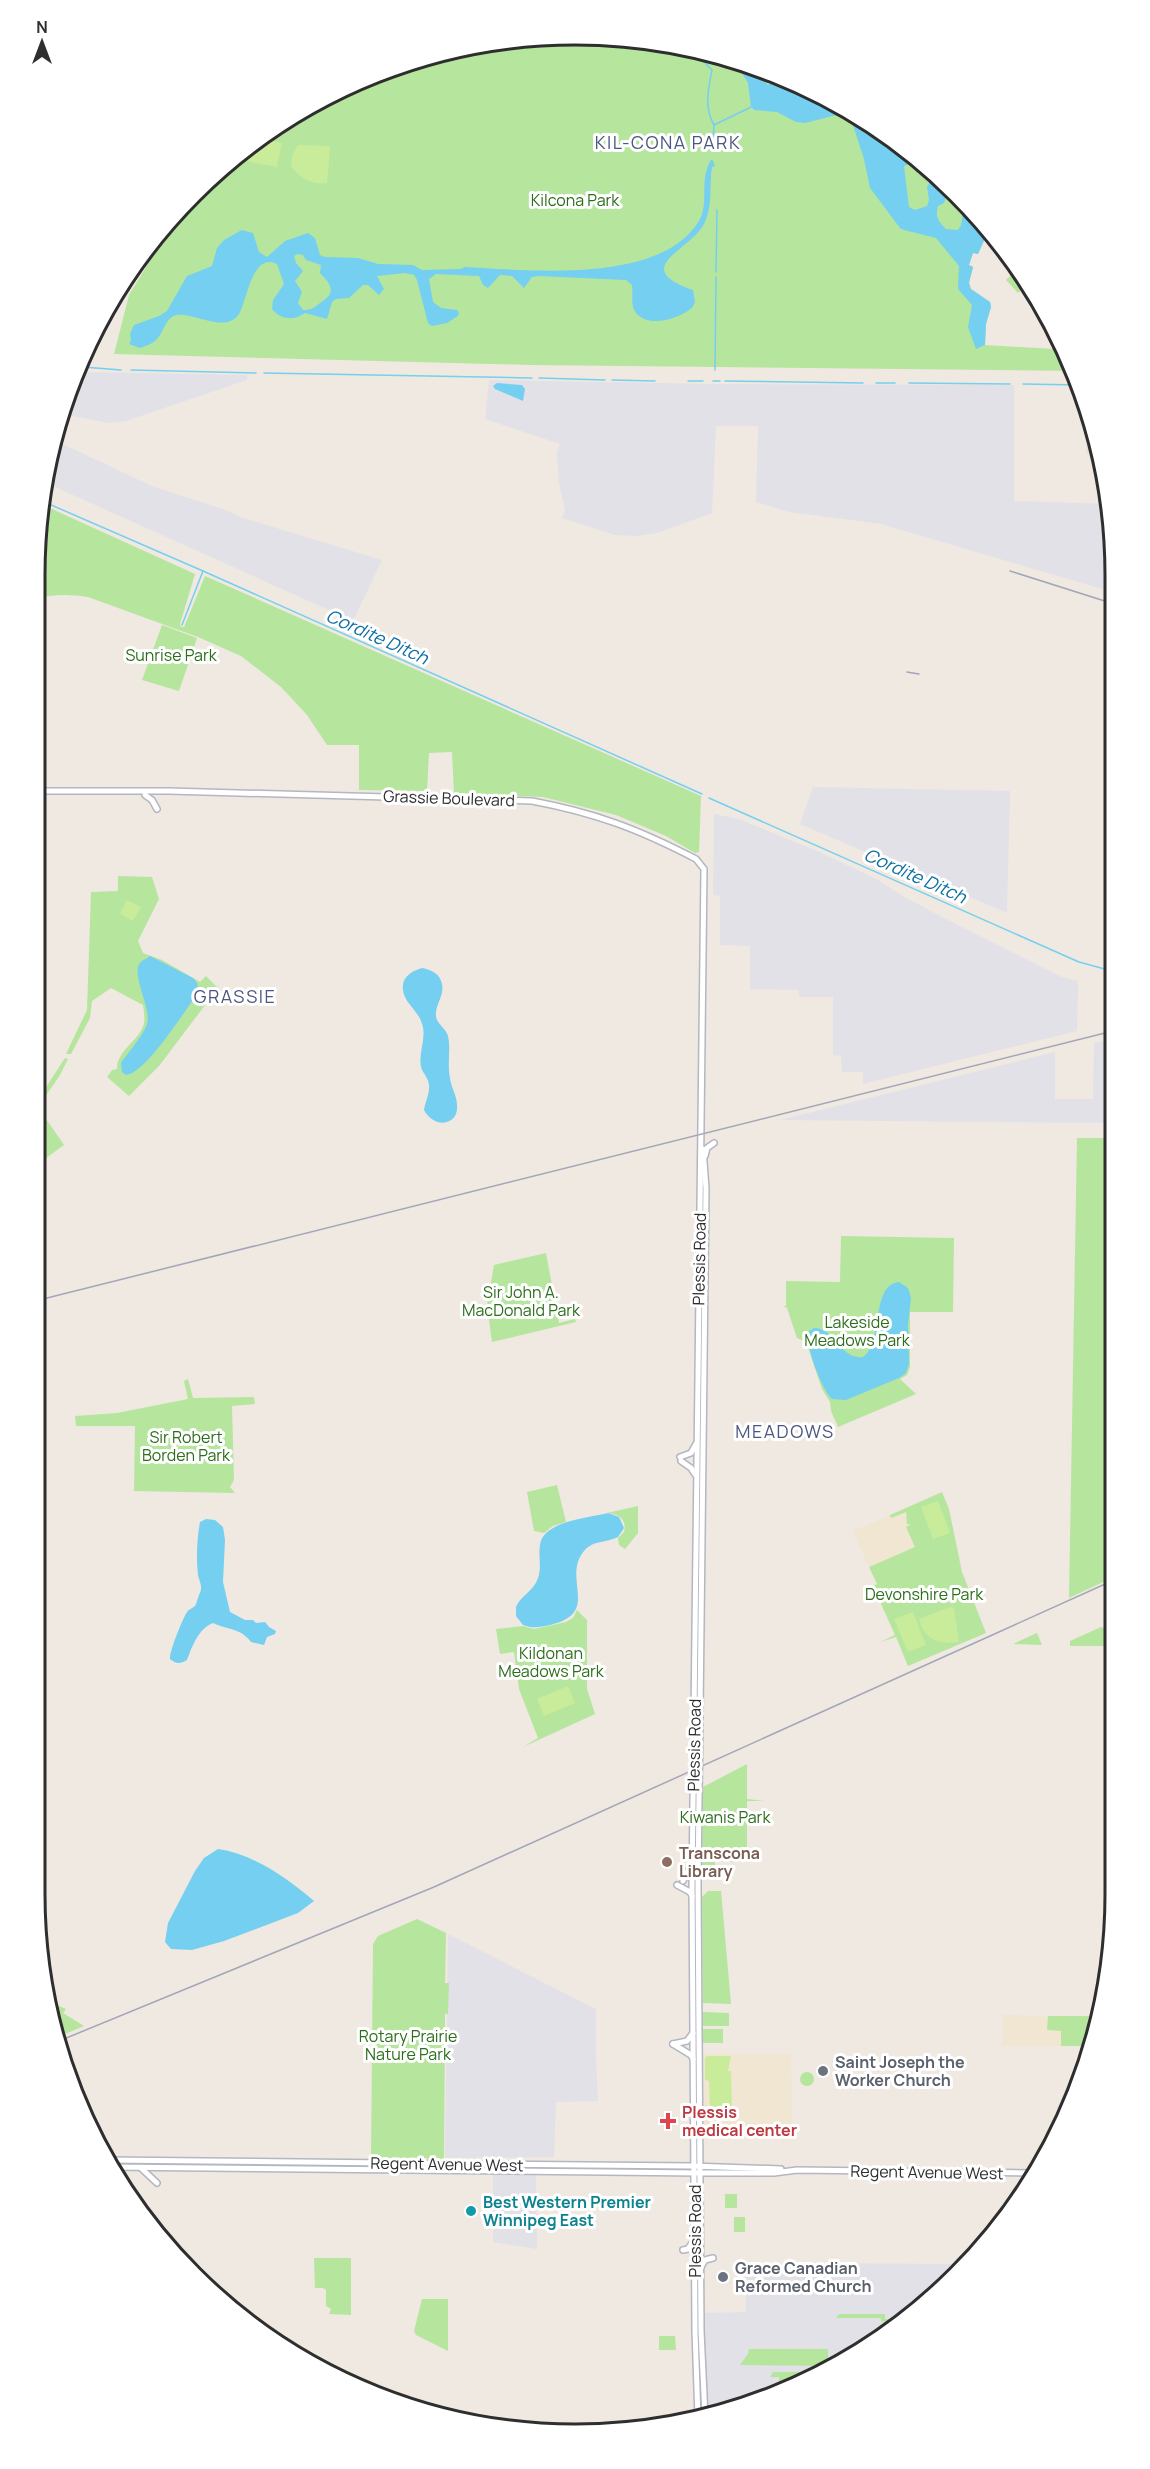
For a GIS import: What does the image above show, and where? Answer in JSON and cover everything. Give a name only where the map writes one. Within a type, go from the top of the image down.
[{"type":"main road","name":"Grassie Boulevard","points":[[45,791],[177,793]]},
{"type":"main road","name":"Grassie Boulevard","points":[[130,792],[145,795],[177,793],[396,796],[531,801],[574,809],[619,823],[696,859],[704,869]]},
{"type":"main road","points":[[145,795],[152,800],[157,809]]},
{"type":"main road","name":"Plessis Road","points":[[698,2409],[694,2188],[697,2170],[694,2153],[692,1896],[704,869]]},
{"type":"main road","points":[[705,1158],[707,1148],[714,1143]]},
{"type":"main road","name":"Plessis Road","points":[[701,1145],[705,1158],[697,2170],[705,2408]]},
{"type":"main road","points":[[696,1477],[691,1468],[681,1459],[691,1453],[697,1442]]},
{"type":"main road","points":[[683,1881],[693,1861]]},
{"type":"main road","points":[[677,1885],[690,1892],[692,1896]]},
{"type":"main road","points":[[693,2061],[691,2055],[673,2044],[687,2041],[694,2031]]},
{"type":"main road","points":[[694,2153],[677,2170],[689,2178],[694,2188]]},
{"type":"main road","name":"Regent Avenue West","points":[[117,2160],[547,2168],[625,2172],[789,2170],[1025,2173]]},
{"type":"main road","points":[[625,2172],[628,2166]]},
{"type":"main road","name":"Regent Avenue West","points":[[121,2167],[547,2168],[628,2166],[677,2170]]},
{"type":"main road","points":[[140,2167],[157,2183]]},
{"type":"main road","points":[[683,2250],[690,2247],[695,2236]]},
{"type":"main road","points":[[700,2268],[705,2260],[713,2258]]},
{"type":"shaded area","points":[[85,372],[247,375],[247,380],[126,421],[109,423],[70,415]]},
{"type":"shaded area","points":[[489,380],[716,384],[1014,385],[1014,501],[1100,504],[1104,540],[1105,590],[881,524],[789,512],[756,502],[758,426],[716,426],[712,513],[657,533],[637,536],[615,535],[562,518],[565,510],[559,483],[557,453],[560,444],[485,419]]},
{"type":"shaded area","points":[[1086,436],[1091,453],[1086,453]]},
{"type":"shaded area","points":[[62,444],[154,487],[223,509],[243,518],[382,560],[353,621],[53,486]]},
{"type":"shaded area","points":[[813,787],[1010,791],[1007,913],[800,824]]},
{"type":"shaded area","points":[[714,814],[739,819],[822,853],[1062,977],[1078,981],[1077,1031],[863,1084],[863,1072],[842,1072],[841,1056],[833,1055],[833,997],[799,997],[799,990],[750,989],[750,946],[720,945],[720,896],[713,895]]},
{"type":"shaded area","points":[[1105,1041],[1105,1123],[780,1120],[1055,1052],[1055,1099],[1093,1099],[1094,1043]]},
{"type":"shaded area","points":[[905,1511],[911,1525],[907,1527],[915,1547],[869,1567],[853,1531]]},
{"type":"shaded area","points":[[448,1934],[596,2009],[598,2101],[556,2102],[554,2157],[445,2158]]},
{"type":"shaded area","points":[[1002,2015],[1048,2016],[1047,2030],[1061,2031],[1061,2046],[1003,2046]]},
{"type":"shaded area","points":[[703,2054],[791,2054],[792,2125],[704,2124]]},
{"type":"shaded area","points":[[536,2174],[537,2249],[493,2242],[493,2175]]},
{"type":"shaded area","points":[[746,2263],[954,2264],[898,2314],[840,2353],[778,2384],[705,2408],[702,2313],[746,2312]]},
{"type":"green space","name":"Kilcona Park","points":[[540,46],[610,46],[678,55],[745,73],[809,100],[869,134],[898,155],[950,200],[984,240],[978,254],[973,253],[969,265],[973,267],[969,283],[971,289],[990,302],[985,345],[1054,349],[1064,371],[532,365],[114,354],[129,295],[156,251],[200,200],[252,155],[310,116],[372,85],[438,63],[472,55]]},
{"type":"green space","points":[[272,141],[282,143],[277,167],[245,161]]},
{"type":"green space","points":[[298,145],[329,146],[327,183],[307,180],[291,166],[292,156]]},
{"type":"green space","points":[[1011,275],[1021,290],[1018,293],[1006,280]]},
{"type":"green space","points":[[50,508],[195,574],[181,627],[184,627],[205,576],[701,796],[699,852],[695,853],[666,836],[616,815],[543,797],[454,793],[452,752],[429,753],[427,791],[359,790],[359,745],[327,745],[307,715],[281,687],[241,656],[198,637],[88,597],[45,597],[45,575]]},
{"type":"green space","name":"Sunrise Park","points":[[162,625],[197,638],[179,691],[142,680]]},
{"type":"green space","points":[[118,876],[152,877],[159,899],[138,941],[143,953],[162,960],[200,982],[206,976],[218,988],[159,1066],[129,1096],[107,1077],[112,1070],[117,1069],[124,1051],[138,1036],[144,1024],[143,1005],[111,988],[92,1001],[90,1018],[71,1054],[66,1054],[87,1010],[91,892],[118,891]]},
{"type":"green space","points":[[127,900],[141,907],[133,921],[120,914]]},
{"type":"green space","points":[[65,1058],[68,1059],[45,1097],[45,1089]]},
{"type":"green space","points":[[45,1117],[64,1145],[45,1159]]},
{"type":"green space","points":[[1077,1138],[1105,1138],[1105,1581],[1069,1598]]},
{"type":"green space","name":"Lakeside Meadows Park","points":[[841,1236],[954,1238],[953,1312],[910,1312],[910,1367],[907,1375],[900,1379],[916,1394],[838,1427],[806,1342],[797,1338],[787,1308],[783,1306],[786,1306],[786,1281],[840,1282]]},
{"type":"green space","name":"Sir John A. MacDonald Park","points":[[546,1253],[559,1323],[575,1319],[576,1322],[492,1342],[487,1305],[494,1265]]},
{"type":"green space","name":"Sir Robert Borden Park","points":[[188,1379],[193,1398],[254,1397],[255,1404],[232,1406],[234,1480],[230,1487],[235,1493],[134,1491],[135,1426],[76,1426],[75,1416],[117,1413],[188,1399],[184,1381]]},
{"type":"green space","points":[[557,1485],[566,1522],[553,1526],[544,1533],[534,1531],[527,1492]]},
{"type":"green space","name":"Devonshire Park","points":[[942,1492],[949,1509],[962,1572],[986,1633],[908,1666],[896,1637],[880,1642],[895,1635],[873,1586],[877,1584],[869,1567],[915,1547],[906,1527],[911,1524],[907,1524],[906,1512],[891,1518],[890,1515]]},
{"type":"green space","points":[[938,1501],[950,1533],[933,1539],[921,1507]]},
{"type":"green space","points":[[638,1506],[638,1533],[625,1549],[619,1545],[618,1538],[624,1532],[623,1521],[618,1516],[607,1513]]},
{"type":"green space","points":[[950,1607],[954,1608],[959,1642],[945,1643],[933,1640],[921,1626],[919,1619]]},
{"type":"green space","name":"Kildonan Meadows Park","points":[[577,1610],[587,1620],[587,1689],[595,1714],[523,1747],[538,1738],[519,1689],[514,1652],[500,1654],[496,1629],[523,1626],[534,1629],[566,1622],[573,1618]]},
{"type":"green space","points":[[913,1612],[926,1645],[908,1652],[894,1619]]},
{"type":"green space","points":[[1101,1627],[1105,1628],[1105,1646],[1070,1646],[1070,1641]]},
{"type":"green space","points":[[1037,1633],[1042,1645],[1014,1644],[1015,1643]]},
{"type":"green space","points":[[568,1686],[575,1703],[544,1716],[537,1699]]},
{"type":"green space","name":"Kiwanis Park","points":[[747,1764],[747,1799],[764,1801],[747,1801],[747,1862],[715,1861],[715,1876],[706,1876],[702,1870],[703,1787]]},
{"type":"green space","points":[[708,1891],[721,1891],[731,2004],[703,2003],[702,1897]]},
{"type":"green space","name":"Rotary Prairie Nature Park","points":[[417,1919],[446,1933],[445,1983],[449,1983],[448,2014],[445,2014],[444,2159],[371,2158],[373,1944],[378,1936]]},
{"type":"green space","points":[[57,2005],[66,2009],[63,2013],[84,2026],[64,2034]]},
{"type":"green space","points":[[703,2012],[729,2013],[729,2026],[703,2026]]},
{"type":"green space","points":[[1048,2016],[1091,2016],[1082,2046],[1061,2046],[1061,2031],[1047,2030]]},
{"type":"green space","points":[[703,2029],[723,2029],[723,2043],[703,2043]]},
{"type":"green space","points":[[707,2056],[731,2056],[728,2071],[731,2071],[732,2113],[710,2114],[709,2081],[705,2080],[705,2058]]},
{"type":"green space","points":[[807,2072],[812,2074],[814,2079],[812,2084],[807,2086],[802,2084],[800,2079],[802,2074]]},
{"type":"green space","points":[[191,2164],[202,2164],[329,2166],[317,2167]]},
{"type":"green space","points":[[725,2194],[737,2194],[737,2208],[725,2208]]},
{"type":"green space","points":[[734,2217],[745,2217],[745,2232],[734,2232]]},
{"type":"green space","points":[[314,2258],[351,2258],[351,2315],[329,2314],[331,2309],[326,2306],[326,2290],[315,2288]]},
{"type":"green space","points":[[422,2299],[448,2299],[448,2351],[416,2335],[414,2331]]},
{"type":"green space","points":[[839,2314],[885,2314],[885,2319],[891,2319],[885,2323],[881,2318],[836,2318]]},
{"type":"green space","points":[[659,2336],[675,2336],[676,2350],[659,2350]]},
{"type":"green space","points":[[749,2349],[828,2349],[828,2359],[815,2366],[740,2365]]},
{"type":"green space","points":[[773,2372],[803,2372],[779,2384],[779,2377],[770,2377]]},
{"type":"water","points":[[741,72],[761,79],[768,85],[772,83],[778,85],[838,115],[805,123],[796,122],[777,112],[754,110],[751,106],[748,83]]},
{"type":"water","points":[[853,124],[909,164],[904,166],[909,207],[915,210],[927,206],[929,200],[927,187],[930,182],[946,197],[937,210],[941,224],[946,229],[958,230],[963,214],[984,240],[978,254],[973,253],[969,265],[973,267],[969,283],[971,289],[990,302],[985,345],[976,349],[968,327],[972,305],[958,289],[959,266],[936,238],[900,228],[870,188],[864,159]]},
{"type":"water","points":[[712,159],[715,166],[712,167],[710,201],[705,222],[665,266],[665,274],[674,282],[693,290],[695,302],[692,308],[671,319],[654,321],[639,316],[633,308],[632,285],[626,280],[538,276],[532,277],[524,288],[512,276],[500,275],[488,288],[483,285],[479,276],[436,274],[429,279],[433,302],[441,308],[457,310],[459,313],[447,323],[432,326],[428,323],[417,280],[414,275],[405,273],[377,276],[384,289],[379,295],[368,285],[363,285],[349,298],[336,299],[332,302],[327,319],[305,313],[288,318],[272,309],[273,300],[284,284],[277,264],[269,262],[256,271],[242,308],[233,320],[218,323],[177,315],[167,322],[153,343],[140,348],[129,344],[134,325],[167,311],[187,276],[212,266],[217,248],[224,240],[242,230],[253,233],[259,252],[267,257],[285,241],[308,233],[315,238],[320,255],[325,257],[358,258],[378,264],[413,265],[422,270],[464,267],[556,271],[591,269],[655,256],[680,241],[699,221],[702,214],[708,166]],"holes":[[[303,255],[306,260],[321,265],[320,273],[331,289],[329,296],[308,310],[303,310],[298,303],[302,292],[295,281],[303,271],[296,263],[294,256]]]},
{"type":"water","points":[[497,383],[522,385],[525,389],[523,401],[495,389],[493,386]]},
{"type":"water","points":[[150,956],[193,978],[198,991],[153,1054],[134,1072],[126,1075],[122,1072],[121,1063],[147,1024],[148,1017],[139,981],[138,966]]},
{"type":"water","points":[[422,968],[435,973],[442,984],[436,1016],[448,1036],[449,1073],[457,1105],[454,1117],[445,1122],[434,1120],[424,1110],[429,1085],[421,1067],[423,1027],[403,990],[405,978]]},
{"type":"water","points":[[899,1282],[908,1288],[911,1298],[908,1325],[909,1364],[906,1373],[846,1400],[832,1399],[823,1386],[815,1366],[809,1346],[809,1331],[814,1328],[821,1329],[849,1354],[863,1357],[873,1340],[884,1293],[890,1286]]},
{"type":"water","points":[[608,1513],[619,1517],[624,1528],[618,1537],[591,1545],[584,1551],[578,1562],[576,1573],[578,1604],[574,1612],[565,1620],[550,1625],[534,1627],[523,1625],[516,1616],[516,1607],[538,1578],[539,1553],[543,1537],[549,1531],[568,1522]]},
{"type":"water","points":[[206,1519],[215,1520],[223,1527],[225,1540],[223,1582],[230,1612],[245,1620],[253,1620],[256,1623],[265,1622],[276,1631],[275,1634],[267,1637],[264,1645],[251,1642],[239,1632],[213,1623],[203,1629],[193,1644],[187,1660],[176,1663],[170,1659],[174,1643],[185,1615],[195,1606],[201,1590],[197,1555],[200,1522]]},
{"type":"water","points":[[218,1849],[244,1856],[269,1868],[314,1901],[298,1913],[224,1941],[192,1950],[171,1949],[165,1942],[168,1923],[195,1871],[204,1858]]},
{"type":"waterway","points":[[703,61],[712,70],[708,105],[714,125]]},
{"type":"waterway","points":[[713,141],[714,125],[751,107]]},
{"type":"waterway","points":[[716,272],[717,210]]},
{"type":"waterway","points":[[715,370],[716,277]]},
{"type":"waterway","points":[[87,367],[121,370]]},
{"type":"waterway","points":[[131,370],[256,373]]},
{"type":"waterway","points":[[264,373],[532,378]]},
{"type":"waterway","points":[[539,378],[605,380]]},
{"type":"waterway","points":[[612,380],[655,381]]},
{"type":"waterway","points":[[688,381],[703,381]]},
{"type":"waterway","points":[[713,381],[720,381]]},
{"type":"waterway","points":[[725,381],[863,383]]},
{"type":"waterway","points":[[876,383],[895,383]]},
{"type":"waterway","points":[[909,383],[1010,384]]},
{"type":"waterway","points":[[1023,384],[1070,385]]},
{"type":"waterway","name":"Cordite Ditch","points":[[50,505],[702,794]]},
{"type":"waterway","points":[[182,625],[203,571]]},
{"type":"waterway","name":"Cordite Ditch","points":[[709,798],[1079,962],[1105,969]]},
{"type":"railway","points":[[1010,571],[1105,601]]},
{"type":"railway","points":[[907,672],[919,674]]},
{"type":"railway","points":[[45,1298],[1105,1033]]},
{"type":"railway","points":[[65,2038],[434,1887],[1105,1584]]},
{"type":"place","name":"Transcona Library","points":[[667,1862]]},
{"type":"place","name":"Saint Joseph the Worker Church","points":[[823,2071]]},
{"type":"place","name":"Plessis medical center","points":[[668,2121]]},
{"type":"place","name":"Best Western Premier Winnipeg East","points":[[471,2211]]},
{"type":"place","name":"Grace Canadian Reformed Church","points":[[723,2277]]},
{"type":"district","name":"KIL-CONA PARK","points":[[668,143]]},
{"type":"district","name":"GRASSIE","points":[[235,997]]},
{"type":"district","name":"MEADOWS","points":[[785,1432]]}]
